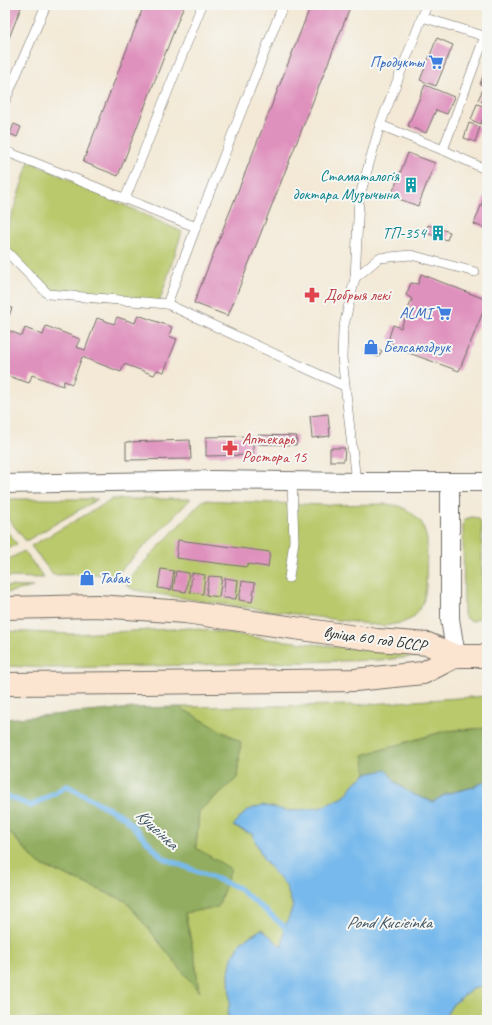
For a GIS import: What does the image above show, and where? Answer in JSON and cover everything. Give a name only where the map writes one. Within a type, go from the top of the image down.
[{"type":"main road","name":"вуліца 60 год БССР","points":[[5,608],[97,606],[185,612],[377,640],[428,644],[456,656]]},
{"type":"main road","name":"вуліца 60 год БССР","points":[[5,684],[355,680],[423,673],[456,656]]},
{"type":"main road","points":[[456,656],[487,656]]},
{"type":"street","points":[[5,484],[215,480],[487,482]]},
{"type":"street","points":[[450,482],[450,619],[456,656]]},
{"type":"lane","points":[[5,101],[46,5]]},
{"type":"lane","points":[[125,199],[202,5]]},
{"type":"lane","points":[[167,304],[283,5]]},
{"type":"lane","points":[[356,482],[344,386],[342,330],[355,278],[359,199],[380,125],[427,5]]},
{"type":"lane","points":[[422,17],[486,37],[443,150]]},
{"type":"lane","points":[[380,125],[443,150],[487,170]]},
{"type":"lane","points":[[5,151],[196,227]]},
{"type":"lane","points":[[5,250],[48,294],[167,304],[344,386]]},
{"type":"lane","points":[[355,278],[379,258],[411,255],[475,272]]},
{"type":"lane","points":[[289,578],[294,540],[292,481]]},
{"type":"green space","points":[[29,161],[182,232],[159,303],[48,294],[5,250],[5,236]]},
{"type":"green space","points":[[5,499],[98,499],[26,541],[5,515]]},
{"type":"green space","points":[[113,499],[191,499],[117,574],[53,575],[31,546]]},
{"type":"green space","points":[[203,500],[322,505],[387,504],[400,506],[412,513],[422,523],[427,539],[426,588],[423,604],[413,618],[402,623],[383,626],[206,602],[134,590],[126,585],[129,578]]},
{"type":"green space","points":[[472,517],[478,518],[482,524],[482,615],[471,621],[464,615],[463,525],[465,519]]},
{"type":"green space","points":[[5,529],[17,544],[5,551]]},
{"type":"green space","points":[[24,551],[44,578],[5,577],[5,561]]},
{"type":"green space","points":[[5,586],[33,587],[5,593]]},
{"type":"green space","points":[[191,628],[259,638],[367,650],[425,652],[426,654],[424,656],[381,660],[49,668],[5,666],[5,631],[73,634]]},
{"type":"green space","points":[[487,696],[487,728],[445,731],[364,755],[366,774],[356,782],[344,797],[319,808],[289,811],[262,805],[234,827],[252,834],[264,860],[286,886],[293,906],[285,927],[282,947],[262,929],[242,941],[232,958],[229,973],[230,1000],[228,1020],[5,1020],[5,828],[39,864],[126,901],[199,991],[195,961],[185,913],[196,848],[199,811],[237,778],[241,742],[179,707],[355,705]]},
{"type":"green space","points":[[179,707],[241,742],[237,778],[199,811],[196,848],[231,869],[218,907],[185,913],[195,961],[199,992],[126,901],[39,864],[5,827],[5,719],[133,708]]},
{"type":"green space","points":[[487,728],[487,781],[470,788],[446,794],[433,802],[412,794],[397,784],[386,770],[366,774],[363,755],[445,731]]},
{"type":"green space","points":[[487,985],[487,1020],[443,1020],[453,1004],[472,989]]},
{"type":"water","name":"Pond Kucieinka","points":[[386,770],[397,784],[412,794],[433,802],[446,794],[470,788],[487,781],[487,985],[472,989],[453,1004],[443,1020],[228,1020],[230,1000],[229,973],[232,958],[242,941],[262,929],[282,947],[285,927],[293,906],[286,886],[264,860],[252,834],[233,826],[246,811],[262,805],[289,811],[319,808],[344,797],[356,782],[366,774]]},
{"type":"building","points":[[5,5],[22,5],[5,48]]},
{"type":"building","points":[[144,5],[184,5],[118,176],[83,162]]},
{"type":"building","points":[[311,5],[351,5],[228,316],[194,303]]},
{"type":"building","name":"Продукты","points":[[437,38],[453,45],[436,86],[420,80]]},
{"type":"building","points":[[484,74],[487,76],[487,86],[480,84]]},
{"type":"building","points":[[425,85],[454,97],[447,114],[436,110],[426,133],[408,126]]},
{"type":"building","points":[[483,89],[487,90],[486,103],[478,100]]},
{"type":"building","points":[[477,104],[486,107],[481,124],[471,120]]},
{"type":"building","points":[[469,123],[480,127],[475,142],[464,138]]},
{"type":"building","points":[[14,124],[21,127],[17,137],[10,134]]},
{"type":"building","name":"Стаматалогія доктара Музычына","points":[[408,153],[435,163],[418,206],[391,196]]},
{"type":"building","points":[[487,190],[487,229],[474,224]]},
{"type":"building","name":"ТП-354","points":[[428,225],[450,232],[447,240],[426,233]]},
{"type":"building","name":"ALMI","points":[[421,274],[487,300],[459,371],[395,348],[389,337],[393,325],[401,328],[412,299],[406,295],[411,283],[418,284]]},
{"type":"building","points":[[5,306],[12,308],[5,326]]},
{"type":"building","points":[[138,315],[172,327],[169,336],[177,339],[164,372],[157,370],[154,375],[124,364],[121,372],[82,357],[72,384],[64,381],[63,386],[32,375],[29,383],[5,375],[5,329],[22,336],[25,328],[43,335],[46,326],[80,339],[76,347],[85,350],[97,318],[114,324],[117,317],[135,323]]},
{"type":"building","name":"Белсаюздрук","points":[[368,344],[382,351],[378,357],[365,351]]},
{"type":"building","points":[[328,414],[330,436],[312,438],[310,416]]},
{"type":"building","points":[[258,435],[297,436],[296,445],[258,444]]},
{"type":"building","points":[[253,436],[253,455],[206,456],[206,437]]},
{"type":"building","points":[[190,440],[191,459],[126,460],[126,442]]},
{"type":"building","points":[[330,448],[345,448],[344,461],[330,461]]},
{"type":"building","points":[[178,540],[270,552],[268,567],[247,564],[247,567],[176,558]]},
{"type":"building","points":[[161,569],[174,571],[171,590],[158,588]]},
{"type":"building","points":[[176,571],[189,573],[186,592],[173,590]]},
{"type":"building","points":[[192,573],[205,575],[203,594],[190,592]]},
{"type":"building","points":[[209,576],[222,577],[219,597],[206,595]]},
{"type":"building","points":[[225,578],[238,580],[236,599],[223,598]]},
{"type":"building","points":[[242,581],[255,583],[252,602],[239,600]]},
{"type":"waterway","name":"Куцеінка","points":[[5,797],[7,796],[31,806],[67,786],[124,817],[163,858],[237,887],[285,927],[287,933]]},
{"type":"place","name":"Продукты","points":[[436,62]]},
{"type":"place","name":"Стаматалогія доктара Музычына","points":[[411,185]]},
{"type":"place","name":"ТП-354","points":[[438,233]]},
{"type":"place","name":"Добрыя лекі","points":[[312,295]]},
{"type":"place","name":"ALMI","points":[[444,313]]},
{"type":"place","name":"Белсаюздрук","points":[[371,347]]},
{"type":"place","name":"Аптекарь Ростора 15","points":[[230,448]]},
{"type":"place","name":"Табак","points":[[87,578]]}]
